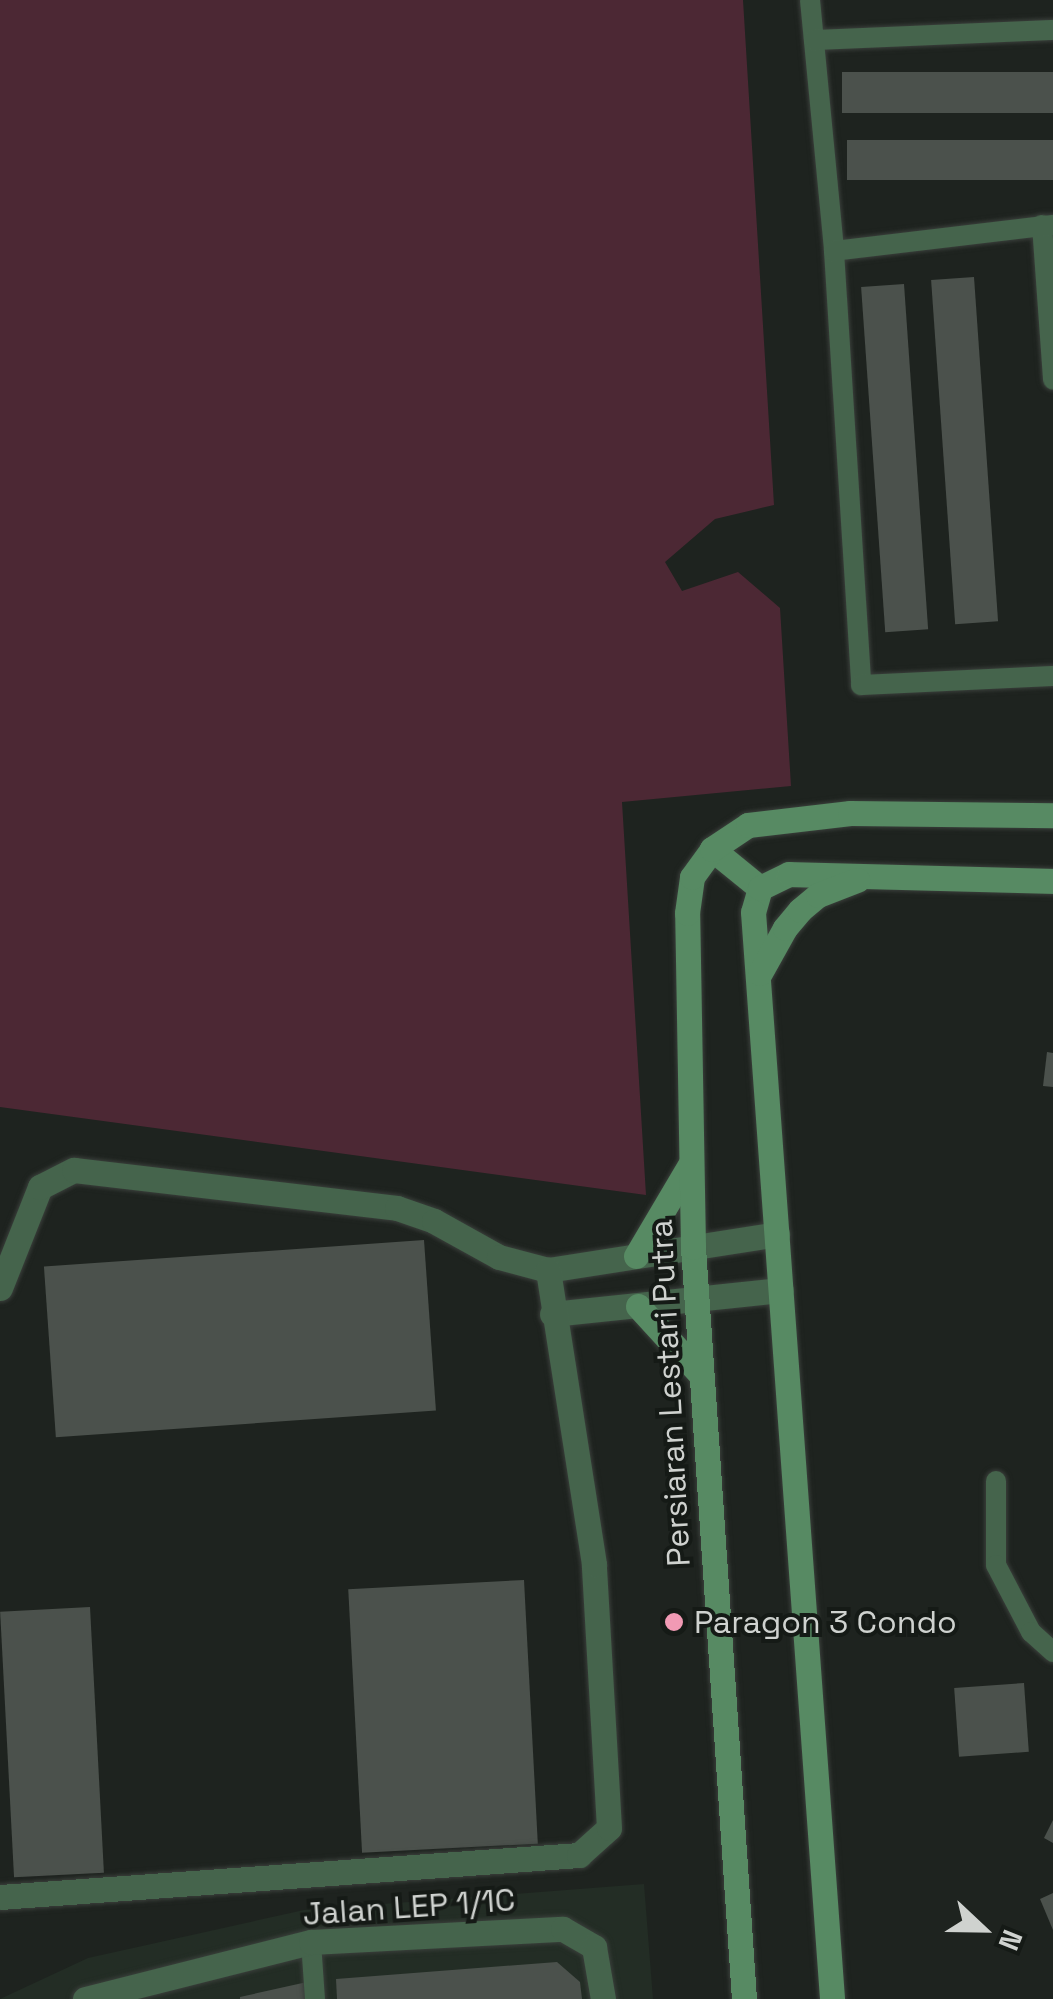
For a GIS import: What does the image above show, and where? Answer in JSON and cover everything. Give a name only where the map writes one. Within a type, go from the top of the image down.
[{"type":"street","points":[[760,888],[712,850],[748,826],[850,813],[1053,815]]},
{"type":"street","name":"Persiaran Lestari Putra","points":[[712,850],[692,877],[686,913],[691,1163],[700,1375],[744,1999]]},
{"type":"street","points":[[832,1999],[760,973],[752,912],[760,888],[788,874],[1053,881]]},
{"type":"street","points":[[760,973],[785,928],[800,910],[818,895],[871,874]]},
{"type":"street","points":[[636,1256],[691,1163]]},
{"type":"street","points":[[0,1288],[40,1187],[74,1170],[397,1208],[434,1221],[499,1256],[548,1270],[777,1234]]},
{"type":"street","points":[[0,1897],[578,1856],[609,1828],[594,1564],[548,1270]]},
{"type":"street","points":[[552,1314],[781,1290]]},
{"type":"street","points":[[638,1306],[700,1375]]},
{"type":"street","name":"Jalan LEP 1/1C","points":[[85,1999],[311,1942],[564,1929],[594,1947],[603,1999]]},
{"type":"lane","points":[[810,0],[834,250],[862,685],[1053,676]]},
{"type":"lane","points":[[814,40],[1053,30]]},
{"type":"lane","points":[[834,250],[1047,225],[1053,380]]},
{"type":"lane","points":[[996,1481],[996,1564],[1031,1632],[1053,1652]]},
{"type":"lane","points":[[311,1942],[316,1999]]},
{"type":"shaded area","points":[[0,0],[743,0],[774,505],[715,519],[665,562],[682,591],[738,572],[780,608],[791,786],[622,802],[646,1195],[0,1107]]},
{"type":"shaded area","points":[[644,1884],[653,1999],[0,1999],[88,1958],[304,1910]]},
{"type":"building","points":[[842,72],[1053,72],[1053,113],[842,113]]},
{"type":"building","points":[[847,140],[1053,140],[1053,180],[847,180]]},
{"type":"building","points":[[974,277],[998,621],[955,624],[931,280]]},
{"type":"building","points":[[904,284],[928,629],[885,632],[861,287]]},
{"type":"building","points":[[1047,1052],[1053,1053],[1053,1087],[1043,1086]]},
{"type":"building","points":[[424,1240],[436,1411],[56,1437],[44,1267]]},
{"type":"building","points":[[524,1580],[538,1844],[362,1853],[348,1589]]},
{"type":"building","points":[[90,1607],[104,1873],[14,1877],[0,1612]]},
{"type":"building","points":[[1024,1683],[1029,1752],[959,1757],[954,1688]]},
{"type":"building","points":[[1053,1820],[1053,1843],[1044,1838]]},
{"type":"building","points":[[1053,1893],[1053,1930],[1040,1899]]},
{"type":"building","points":[[557,1962],[580,1982],[582,1999],[337,1999],[336,1979]]},
{"type":"building","points":[[307,1982],[309,1999],[240,1999],[240,1997]]},
{"type":"place","name":"Paragon 3 Condo","points":[[674,1622]]}]
